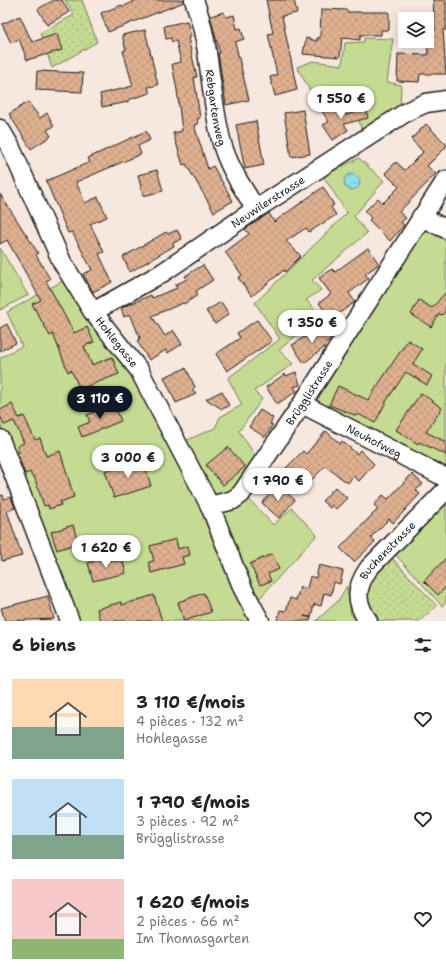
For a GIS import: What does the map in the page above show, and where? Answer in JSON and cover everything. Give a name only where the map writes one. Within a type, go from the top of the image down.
[{"type":"street","name":"Rebgartenweg","points":[[198,1],[218,125],[224,148],[238,180],[256,209]]},
{"type":"street","name":"Neuwilerstrasse","points":[[93,312],[162,273],[256,209],[408,111],[426,103],[446,100]]},
{"type":"street","name":"Hohlegasse","points":[[0,129],[10,146],[62,262],[93,312],[139,370],[210,506],[243,589],[260,621]]},
{"type":"street","name":"Brügglistrasse","points":[[210,506],[233,500],[241,494],[302,404],[446,180]]},
{"type":"street","points":[[422,217],[446,229]]},
{"type":"street","name":"Neuhofweg","points":[[302,404],[446,478]]},
{"type":"street","points":[[0,439],[70,621]]},
{"type":"street","name":"Buchenstrasse","points":[[368,621],[359,602],[361,579],[369,568],[446,490]]},
{"type":"green space","points":[[65,0],[82,0],[97,42],[52,68],[40,33],[74,15]]},
{"type":"green space","points":[[364,38],[393,39],[387,82],[401,85],[400,109],[363,135],[351,91],[317,103],[297,67],[313,61],[342,65],[345,43],[364,42]]},
{"type":"green space","points":[[359,158],[384,181],[354,216],[367,233],[312,280],[321,290],[306,300],[321,315],[279,350],[293,364],[254,391],[262,399],[239,431],[256,457],[228,496],[212,499],[185,441],[215,428],[220,417],[242,405],[228,378],[280,339],[255,303],[347,213],[323,176]]},
{"type":"green space","points":[[435,229],[446,234],[446,471],[315,402],[315,394],[424,232]]},
{"type":"green space","points":[[0,248],[28,295],[0,310]]},
{"type":"green space","points":[[66,279],[136,372],[204,507],[252,621],[76,621],[0,423],[0,358],[22,346],[7,312]]},
{"type":"green space","points":[[245,495],[273,525],[292,508],[317,535],[258,600],[220,518],[223,508]]},
{"type":"green space","points":[[446,501],[446,603],[442,606],[395,554]]},
{"type":"green space","points":[[391,557],[437,606],[419,621],[377,621],[370,611],[366,594],[368,586],[377,572]]},
{"type":"green space","points":[[347,586],[351,614],[357,621],[316,621],[338,601]]},
{"type":"water","points":[[352,174],[358,176],[360,182],[358,188],[352,190],[346,188],[344,182],[346,176]]},
{"type":"building","points":[[54,0],[62,0],[69,12],[47,25],[38,9]]},
{"type":"building","points":[[136,0],[184,0],[184,2],[108,32],[101,13],[122,5],[123,7]]},
{"type":"building","points":[[266,0],[294,0],[297,13],[282,16],[297,90],[275,96],[270,77],[277,75],[268,34],[273,33]]},
{"type":"building","points":[[433,0],[446,0],[446,30],[443,30],[446,74],[420,74],[419,82],[397,81],[398,54],[428,55],[428,48],[434,48]]},
{"type":"building","points":[[321,9],[347,10],[347,12],[389,12],[389,30],[381,30],[381,35],[360,35],[360,40],[342,38],[340,57],[303,54],[306,38],[317,41],[317,38],[320,38]]},
{"type":"building","points":[[224,12],[226,17],[234,15],[237,29],[241,28],[244,39],[235,42],[249,100],[226,105],[218,53],[220,53],[210,16]]},
{"type":"building","points":[[20,16],[32,42],[57,34],[62,50],[27,60],[19,39],[11,43],[2,24]]},
{"type":"building","points":[[187,21],[191,37],[188,38],[197,77],[194,77],[200,118],[197,119],[198,124],[194,125],[208,169],[213,166],[233,201],[214,212],[186,164],[183,165],[173,133],[182,131],[172,64],[181,62],[176,41],[172,42],[171,38],[166,39],[164,26]]},
{"type":"building","points":[[145,30],[158,85],[148,87],[150,93],[128,100],[128,102],[102,107],[100,94],[133,86],[123,51],[126,50],[122,35]]},
{"type":"building","points":[[37,71],[83,73],[82,92],[36,90]]},
{"type":"building","points":[[28,102],[40,118],[47,113],[54,126],[47,130],[51,136],[31,149],[9,114]]},
{"type":"building","points":[[338,102],[346,115],[366,109],[368,118],[344,124],[348,130],[333,140],[323,125],[329,122],[322,111]]},
{"type":"building","points":[[303,110],[310,154],[291,157],[284,113]]},
{"type":"building","points":[[256,121],[264,165],[245,169],[236,125]]},
{"type":"building","points":[[426,124],[446,144],[446,147],[427,166],[436,174],[399,212],[406,218],[401,222],[404,225],[390,241],[369,220],[371,218],[365,211],[378,198],[383,203],[399,187],[385,173],[396,162],[405,170],[423,152],[411,139]]},
{"type":"building","points":[[146,131],[150,140],[138,146],[141,154],[76,182],[85,203],[98,197],[107,217],[90,224],[104,252],[99,254],[112,282],[93,292],[83,274],[92,270],[72,232],[68,233],[46,181],[90,162],[88,158]]},
{"type":"building","points":[[157,170],[163,191],[143,196],[138,175]]},
{"type":"building","points":[[323,187],[334,205],[331,207],[336,215],[309,232],[306,228],[286,241],[301,256],[285,272],[284,270],[252,296],[238,278],[242,275],[225,252],[249,234],[245,229],[269,213],[274,222]]},
{"type":"building","points":[[0,194],[38,253],[36,255],[50,279],[46,281],[74,333],[87,327],[94,342],[84,346],[92,365],[112,357],[119,374],[80,389],[71,370],[68,372],[53,334],[50,336],[32,304],[41,300],[7,240],[0,244]]},
{"type":"building","points":[[177,230],[182,239],[173,243],[174,246],[130,272],[123,257],[166,232],[168,234]]},
{"type":"building","points":[[368,248],[379,264],[365,274],[369,278],[349,293],[355,302],[331,319],[319,303],[331,294],[319,278],[332,269],[335,272]]},
{"type":"building","points":[[203,265],[213,280],[196,291],[198,295],[184,304],[183,303],[152,316],[165,336],[173,330],[182,344],[168,353],[166,350],[149,360],[137,341],[140,338],[130,314],[124,317],[121,308],[151,295],[152,298],[177,288],[175,285],[187,279],[185,276]]},
{"type":"building","points":[[446,292],[446,310],[442,315],[439,314],[431,327],[411,314],[419,300],[432,308]]},
{"type":"building","points":[[221,302],[229,314],[215,324],[206,311]]},
{"type":"building","points":[[257,320],[272,341],[227,371],[216,354],[240,338],[237,333]]},
{"type":"building","points":[[7,324],[16,343],[0,351],[0,328]]},
{"type":"building","points":[[321,327],[331,340],[324,345],[325,347],[304,363],[292,345]]},
{"type":"building","points":[[408,340],[422,349],[413,364],[432,376],[427,385],[406,372],[387,400],[375,423],[358,414],[357,416],[329,405],[338,386],[368,400]]},
{"type":"building","points":[[186,368],[195,387],[192,390],[196,394],[176,403],[164,377]]},
{"type":"building","points":[[296,372],[300,385],[294,387],[297,391],[277,404],[266,387],[285,374],[286,376]]},
{"type":"building","points":[[222,391],[229,406],[222,409],[206,399]]},
{"type":"building","points":[[421,393],[442,408],[426,432],[446,442],[446,455],[419,442],[418,444],[396,430]]},
{"type":"building","points":[[12,404],[19,418],[24,416],[35,440],[40,438],[46,456],[60,451],[74,497],[60,502],[61,505],[49,509],[48,505],[44,506],[34,476],[32,477],[30,472],[25,474],[17,453],[19,452],[17,446],[24,443],[14,421],[4,425],[0,416],[0,410]]},
{"type":"building","points":[[114,404],[121,421],[82,437],[78,427],[90,422],[87,415]]},
{"type":"building","points":[[260,410],[273,418],[270,424],[273,425],[265,437],[249,427]]},
{"type":"building","points":[[326,431],[340,444],[342,441],[357,454],[360,450],[374,464],[359,481],[353,476],[348,483],[325,466],[306,486],[286,468],[303,451],[306,454]]},
{"type":"building","points":[[228,447],[245,467],[223,485],[206,465]]},
{"type":"building","points":[[130,463],[132,467],[144,463],[151,486],[114,498],[105,471]]},
{"type":"building","points":[[412,474],[423,484],[416,490],[420,494],[393,523],[389,519],[371,537],[375,542],[354,562],[340,548],[378,509],[374,505],[383,495],[388,499]]},
{"type":"building","points":[[278,485],[295,500],[279,518],[262,503]]},
{"type":"building","points":[[335,487],[347,498],[336,509],[332,505],[330,508],[322,501]]},
{"type":"building","points":[[3,495],[4,499],[11,497],[15,508],[7,511],[22,556],[2,561],[0,552],[0,496]]},
{"type":"building","points":[[73,525],[78,543],[57,550],[51,532]]},
{"type":"building","points":[[176,539],[178,549],[188,546],[190,555],[182,557],[184,564],[151,573],[149,562],[154,561],[150,546]]},
{"type":"building","points":[[272,554],[279,569],[268,574],[271,581],[260,585],[250,564]]},
{"type":"building","points":[[103,558],[118,561],[122,559],[126,573],[93,581],[88,563]]},
{"type":"building","points":[[446,558],[446,587],[438,595],[424,581]]},
{"type":"building","points":[[319,565],[343,571],[340,584],[334,582],[331,595],[324,593],[321,606],[314,604],[311,617],[304,616],[311,618],[310,621],[277,621],[280,610],[286,611],[290,598],[296,600],[300,587],[307,589],[310,576],[316,578]]},
{"type":"building","points":[[204,593],[211,612],[184,621],[178,602]]},
{"type":"building","points":[[154,595],[162,621],[100,621],[97,609],[121,602],[122,605]]},
{"type":"building","points":[[48,596],[54,619],[5,621],[1,608]]}]
